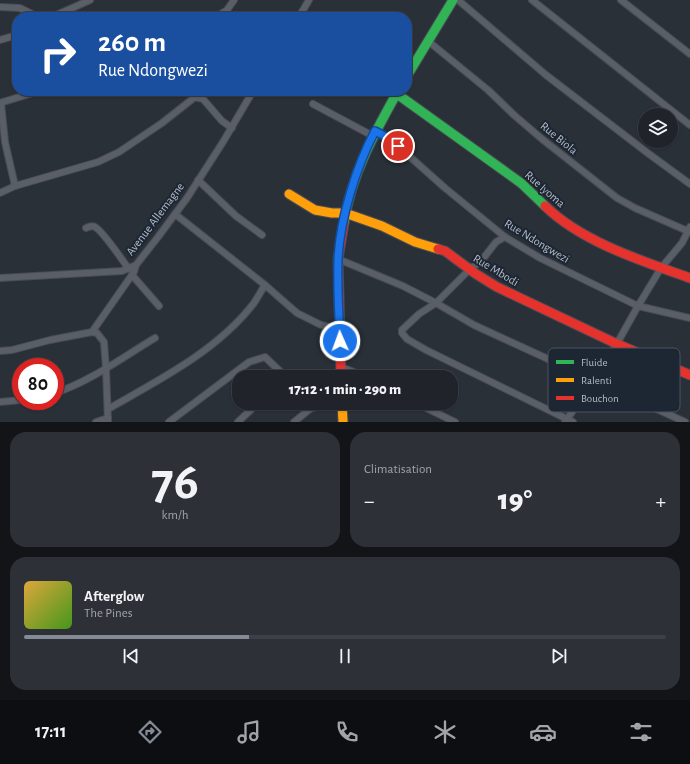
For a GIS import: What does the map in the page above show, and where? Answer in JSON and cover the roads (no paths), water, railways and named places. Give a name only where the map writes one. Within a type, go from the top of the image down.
[{"type":"main road","points":[[412,68],[453,0]]},
{"type":"main road","points":[[341,370],[338,259],[345,213],[353,184],[374,134],[396,96]]},
{"type":"main road","name":"Rue Iyoma","points":[[403,96],[521,183],[551,212],[588,238],[661,268],[690,278]]},
{"type":"main road","name":"Rue Mbodi","points":[[289,194],[315,210],[332,213],[345,213],[382,226],[415,242],[445,251],[497,287],[626,348]]},
{"type":"main road","name":"Rue Mbodi","points":[[680,371],[690,375]]},
{"type":"main road","points":[[342,410],[343,422]]},
{"type":"street","points":[[63,12],[90,0]]},
{"type":"street","points":[[224,12],[234,0]]},
{"type":"street","points":[[302,12],[309,0]]},
{"type":"street","points":[[458,0],[546,75],[690,184]]},
{"type":"street","points":[[532,0],[690,125]]},
{"type":"street","points":[[621,0],[690,54]]},
{"type":"street","points":[[0,7],[20,8],[28,12]]},
{"type":"street","points":[[0,40],[12,37]]},
{"type":"street","name":"Rue Biola","points":[[428,41],[488,90],[542,139],[617,198],[635,208],[689,230]]},
{"type":"street","points":[[15,186],[5,142],[0,103],[23,96]]},
{"type":"street","name":"Avenue Allemagne","points":[[0,278],[122,271],[136,265],[175,214],[198,180],[232,128],[249,96]]},
{"type":"street","points":[[0,193],[15,186],[91,164],[119,152],[162,123],[195,97],[203,99],[222,121],[232,128]]},
{"type":"street","name":"Rue Ndongwezi","points":[[313,104],[374,134],[390,139],[445,188],[505,237],[540,258],[638,306],[690,318]]},
{"type":"street","points":[[198,180],[236,216],[262,235]]},
{"type":"street","points":[[175,214],[265,285],[297,313],[321,325],[340,329]]},
{"type":"street","points":[[86,228],[91,226],[96,227],[129,269]]},
{"type":"street","points":[[615,348],[661,268],[682,243],[689,230]]},
{"type":"street","points":[[505,237],[496,242],[482,260],[470,269],[436,303],[419,314],[402,330],[402,334],[407,339],[548,411]]},
{"type":"street","points":[[338,259],[403,286],[474,325],[548,360]]},
{"type":"street","points":[[92,332],[132,275],[136,265]]},
{"type":"street","points":[[132,275],[160,306]]},
{"type":"street","points":[[108,409],[184,366],[211,345],[233,325],[254,302],[265,285]]},
{"type":"street","points":[[0,351],[12,350],[50,340],[92,332],[97,333],[104,342],[108,420],[96,422]]},
{"type":"street","points":[[64,389],[106,369],[155,338]]},
{"type":"street","points":[[238,370],[249,362],[265,357],[279,370]]},
{"type":"street","points":[[341,366],[350,370]]},
{"type":"street","points":[[169,422],[232,375]]},
{"type":"street","points":[[0,402],[12,401]]},
{"type":"street","points":[[238,422],[251,410]]},
{"type":"street","points":[[294,422],[309,410]]},
{"type":"street","points":[[430,410],[455,422]]},
{"type":"street","points":[[550,412],[568,421],[574,412]]},
{"type":"street","points":[[663,412],[685,422]]}]
